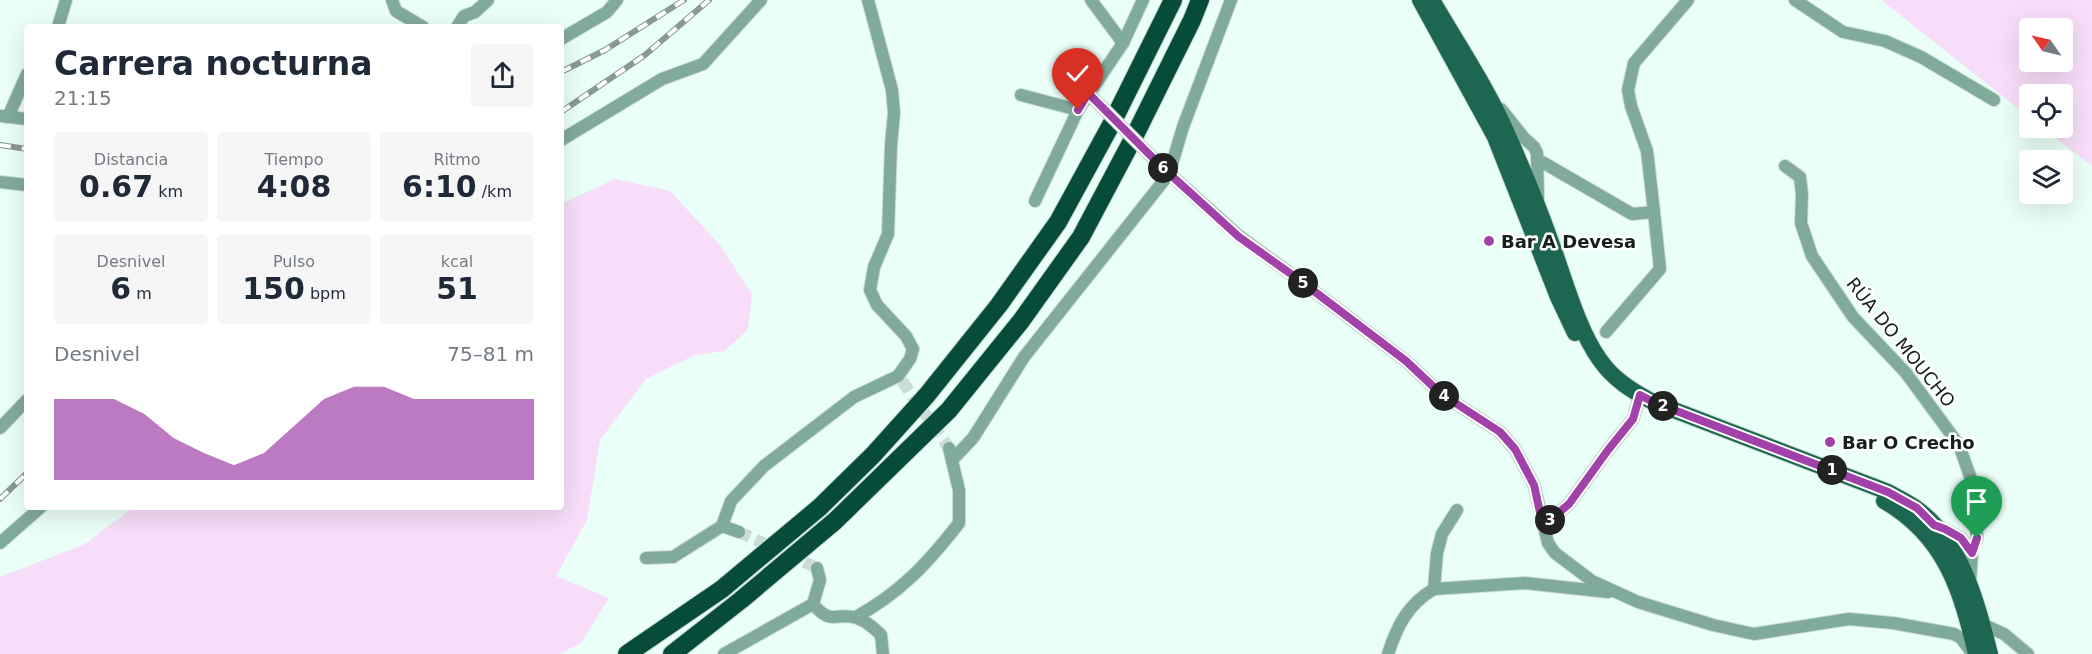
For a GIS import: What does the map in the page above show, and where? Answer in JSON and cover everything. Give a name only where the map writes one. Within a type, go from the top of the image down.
[{"type":"highway","points":[[627,654],[722,589],[820,507],[873,455],[927,395],[999,305],[1058,222],[1112,123],[1173,0]]},
{"type":"highway","points":[[672,654],[835,521],[949,410],[1014,330],[1081,237],[1140,125],[1200,0]]},
{"type":"main road","points":[[1420,0],[1495,137],[1531,210]]},
{"type":"main road","points":[[1432,0],[1482,84],[1513,143],[1519,172],[1558,297],[1586,356],[1601,376],[1616,390],[1869,493],[1896,508],[1935,545],[1964,585],[1982,624],[1990,654]]},
{"type":"main road","points":[[1639,400],[1653,402],[1888,492],[1917,508],[1958,553],[1974,651]]},
{"type":"street","points":[[59,24],[66,0]]},
{"type":"street","points":[[392,0],[396,11],[418,24]]},
{"type":"street","points":[[460,24],[464,16],[475,12],[488,0]]},
{"type":"street","points":[[564,37],[607,12],[617,0]]},
{"type":"street","points":[[564,138],[662,79],[703,64],[760,0]]},
{"type":"street","points":[[646,558],[673,557],[722,526],[730,501],[764,466],[854,398],[900,378],[910,359],[913,349],[906,336],[878,305],[870,290],[874,267],[888,234],[894,113],[892,90],[868,0]]},
{"type":"street","points":[[1091,0],[1124,44]]},
{"type":"street","points":[[1035,201],[1078,110],[1124,44],[1143,0]]},
{"type":"street","points":[[813,604],[819,612],[829,617],[856,617],[875,607],[918,573],[959,523],[959,490],[951,454],[973,438],[1024,357],[1166,170],[1231,0]]},
{"type":"street","points":[[1606,332],[1660,269],[1647,151],[1628,90],[1634,63],[1688,0]]},
{"type":"street","points":[[1796,0],[1843,32],[1885,41],[1921,57],[1994,100]]},
{"type":"street","points":[[24,79],[4,116],[24,119]]},
{"type":"street","points":[[1465,82],[1513,143],[1534,147],[1537,159],[1531,210]]},
{"type":"street","points":[[1088,93],[1166,170],[1239,237],[1406,361],[1440,393],[1500,432],[1515,449],[1534,485],[1548,543],[1555,553],[1592,581],[1638,602],[1713,625],[1754,634],[1849,619],[1938,630],[1961,638],[1974,651]]},
{"type":"street","points":[[1021,95],[1078,110]]},
{"type":"street","points":[[1537,159],[1632,214],[1654,212]]},
{"type":"street","points":[[1519,172],[1532,166],[1537,159]]},
{"type":"street","name":"RÚA DO MOUCHO","points":[[1785,166],[1800,177],[1803,195],[1801,224],[1812,256],[1854,317],[1906,372],[1959,445],[1971,479],[1977,538],[1958,553]]},
{"type":"street","points":[[0,182],[24,185]]},
{"type":"street","points":[[1543,526],[1569,504],[1633,419],[1639,400]]},
{"type":"street","points":[[0,428],[24,403]]},
{"type":"street","points":[[1896,508],[1918,518],[1958,553],[1973,616],[1974,651]]},
{"type":"street","points":[[0,543],[38,510]]},
{"type":"street","points":[[1434,589],[1437,553],[1442,534],[1457,510]]},
{"type":"street","points":[[1958,553],[1971,531],[1975,512]]},
{"type":"street","points":[[722,526],[739,532]]},
{"type":"street","points":[[724,654],[813,604],[820,580],[817,568]]},
{"type":"street","points":[[1388,654],[1394,633],[1409,608],[1423,595],[1434,589],[1525,583],[1618,593]]},
{"type":"street","points":[[1938,630],[1953,628],[1958,623],[1964,585]]},
{"type":"street","points":[[856,617],[873,627],[881,635],[883,654]]},
{"type":"street","points":[[1982,624],[2004,634],[2028,654]]},
{"type":"shaded area","points":[[1881,0],[2092,0],[2092,166],[2056,138],[2073,138],[2073,84],[2019,84],[2019,109]]},
{"type":"shaded area","points":[[615,179],[670,191],[720,245],[752,294],[748,330],[724,351],[695,355],[646,379],[600,440],[587,520],[556,576],[609,598],[581,643],[559,654],[0,654],[0,577],[85,544],[130,510],[564,510],[564,203]]},
{"type":"tunnel","points":[[902,381],[949,448]]},
{"type":"tunnel","points":[[739,532],[817,568]]},
{"type":"railway","points":[[564,70],[605,50],[684,0]]},
{"type":"railway","points":[[564,110],[645,55],[709,0]]},
{"type":"railway","points":[[0,145],[24,149]]},
{"type":"railway","points":[[0,499],[24,476]]},
{"type":"place","name":"Bar A Devesa","points":[[1489,241]]},
{"type":"place","name":"Bar O Crecho","points":[[1830,442]]},
{"type":"route","points":[[1078,110],[1088,93],[1162,167],[1239,237],[1406,361],[1440,393],[1500,432],[1515,449],[1534,485],[1543,526],[1569,504],[1633,419],[1640,395],[1888,492],[1917,508],[1934,525],[1961,538],[1972,553],[1977,538]]}]
